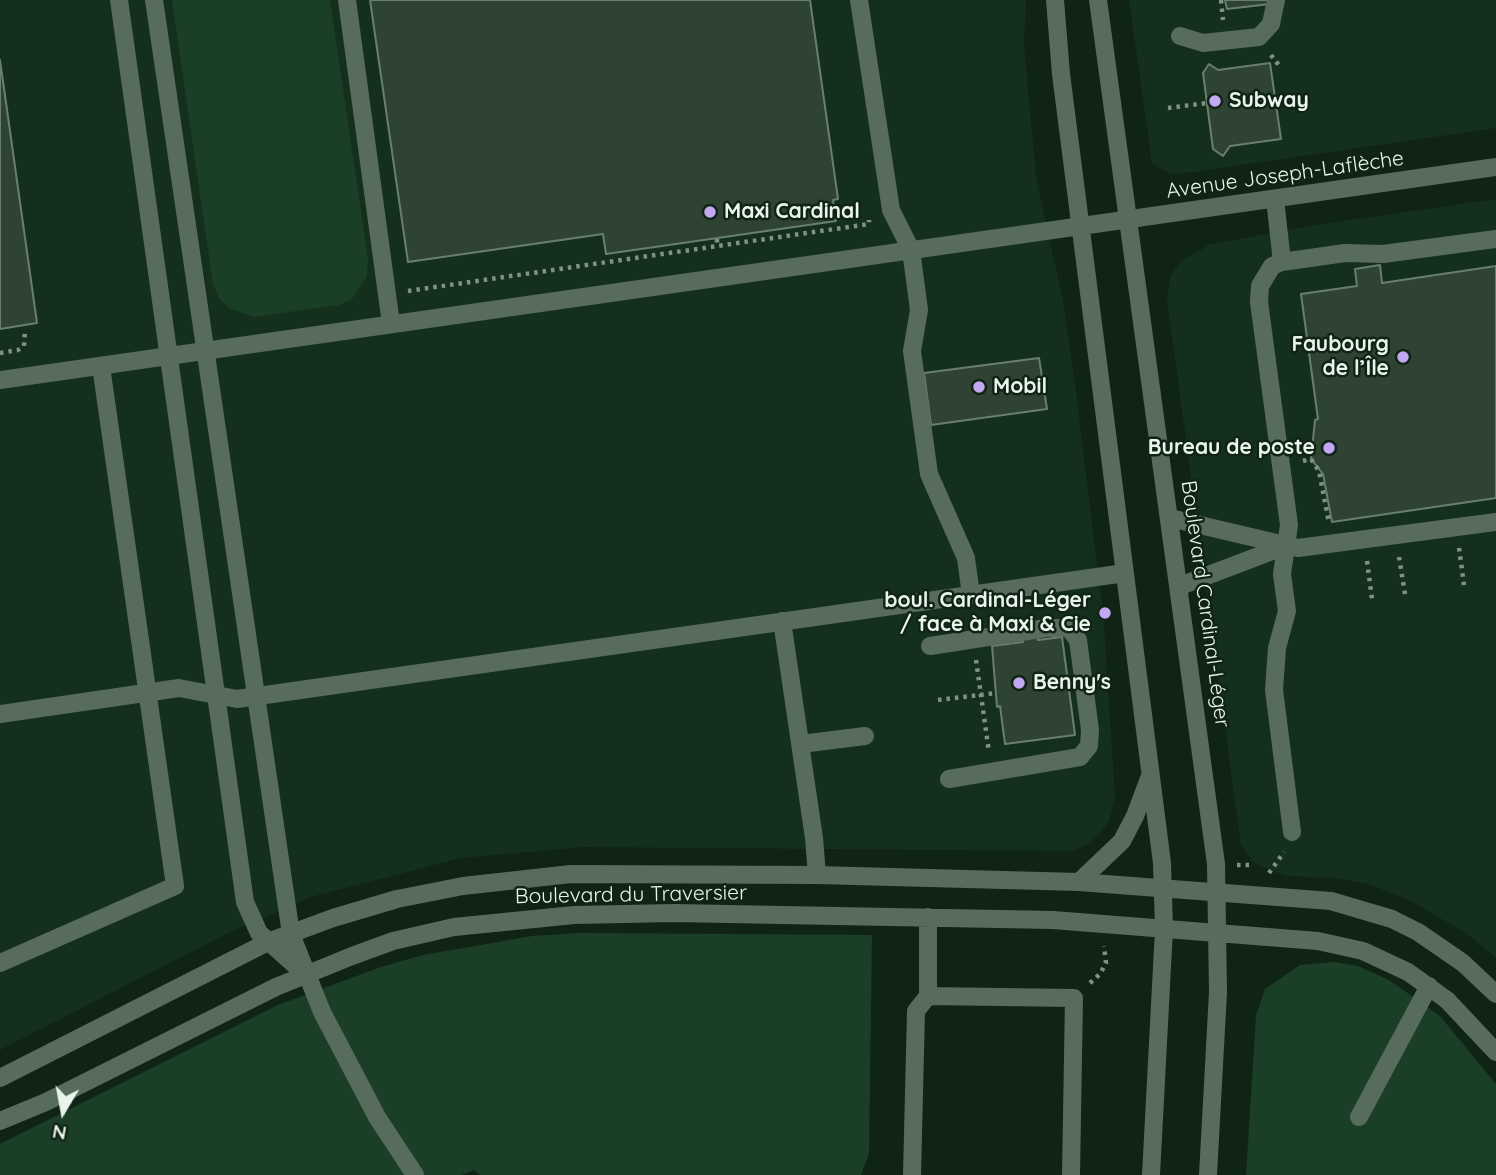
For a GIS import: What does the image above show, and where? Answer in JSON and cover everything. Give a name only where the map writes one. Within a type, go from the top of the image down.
[{"type":"street","points":[[119,0],[245,902],[255,927],[268,943],[305,974]]},
{"type":"street","points":[[154,0],[291,933],[305,974],[372,1107],[415,1175]]},
{"type":"street","points":[[347,0],[391,324]]},
{"type":"street","points":[[859,0],[891,210],[911,250],[919,310],[912,351],[929,474],[966,558],[971,594]]},
{"type":"street","points":[[1055,0],[1080,226],[1164,888],[1151,1175]]},
{"type":"street","name":"Boulevard Cardinal-Léger","points":[[1098,0],[1180,586],[1218,891],[1220,933],[1217,1048],[1208,1175]]},
{"type":"street","points":[[1180,36],[1203,43],[1259,37],[1271,24],[1276,0]]},
{"type":"street","name":"Avenue Joseph-Laflèche","points":[[0,380],[1496,167]]},
{"type":"street","points":[[1275,199],[1282,262]]},
{"type":"street","points":[[1292,832],[1274,690],[1278,648],[1287,611],[1282,574],[1289,525],[1259,302],[1264,275],[1272,266],[1282,262],[1345,253],[1383,254],[1496,239]]},
{"type":"street","points":[[0,963],[175,886],[101,366]]},
{"type":"street","points":[[1170,519],[1285,546],[1306,548],[1496,522]]},
{"type":"street","points":[[1180,586],[1285,546]]},
{"type":"street","points":[[0,714],[179,688],[237,699],[1125,573]]},
{"type":"street","points":[[782,621],[817,875]]},
{"type":"street","points":[[930,646],[1047,628],[1069,628],[1078,640],[1089,746],[1080,757],[948,779]]},
{"type":"street","points":[[801,744],[865,736]]},
{"type":"street","points":[[1079,882],[1122,841],[1135,816],[1151,772]]},
{"type":"street","name":"Boulevard du Traversier","points":[[0,1078],[291,933],[397,899],[513,879],[609,874],[817,875],[1079,882],[1331,901],[1392,919],[1442,947],[1496,994]]},
{"type":"street","name":"Boulevard du Traversier","points":[[0,1121],[46,1102],[305,974],[393,941],[509,919],[674,914],[1079,921],[1340,945],[1387,961],[1429,986],[1463,1015],[1496,1052]]},
{"type":"street","points":[[912,1175],[916,1011],[928,996],[928,917]]},
{"type":"street","points":[[1359,1117],[1429,986]]},
{"type":"street","points":[[928,996],[1074,998],[1071,1175]]},
{"type":"path","points":[[1221,0],[1222,11]]},
{"type":"path","points":[[1168,108],[1207,103]]},
{"type":"path","points":[[408,291],[869,224],[868,213]]},
{"type":"path","points":[[717,239],[717,246]]},
{"type":"path","points":[[0,353],[18,351],[24,346],[25,330]]},
{"type":"path","points":[[1311,459],[1319,471]]},
{"type":"path","points":[[975,650],[990,760]]},
{"type":"path","points":[[938,700],[996,693]]},
{"type":"path","points":[[1267,876],[1288,847],[1292,832]]},
{"type":"path","points":[[1074,998],[1100,974],[1106,963],[1104,950]]},
{"type":"shaded area","points":[[0,0],[1026,0],[1024,46],[1036,177],[1063,301],[1103,613],[1115,796],[1109,821],[1101,832],[1090,843],[1072,851],[584,847],[461,858],[314,896],[230,932],[0,1050]]},
{"type":"shaded area","points":[[172,0],[330,0],[368,259],[367,276],[352,299],[339,305],[254,317],[229,308],[220,299],[213,285]]},
{"type":"shaded area","points":[[1129,0],[1496,0],[1496,128],[1172,175],[1152,163]]},
{"type":"shaded area","points":[[1496,199],[1496,958],[1466,933],[1405,898],[1368,884],[1334,878],[1285,876],[1254,863],[1241,845],[1167,300],[1171,275],[1181,261],[1209,245],[1308,226]]},
{"type":"shaded area","points":[[580,933],[872,935],[869,1153],[861,1175],[480,1175],[474,1170],[462,1175],[0,1175],[0,1144],[278,1005],[381,967],[423,955],[532,936]]},
{"type":"shaded area","points":[[1334,962],[1358,966],[1389,980],[1440,1016],[1496,1084],[1496,1175],[1246,1175],[1256,1015],[1265,989],[1300,965]]},
{"type":"building","points":[[370,0],[810,0],[838,199],[833,200],[836,221],[606,254],[603,234],[408,262]]},
{"type":"building","points":[[1225,0],[1270,0],[1270,4],[1227,9]]},
{"type":"building","points":[[0,60],[37,323],[0,329]]},
{"type":"building","points":[[1270,63],[1281,139],[1230,146],[1223,156],[1213,149],[1203,73],[1209,64],[1218,70]]},
{"type":"building","name":"Faubourg de l’Île","points":[[1380,265],[1382,283],[1496,266],[1496,498],[1332,522],[1323,474],[1311,459],[1315,420],[1318,419],[1301,294],[1357,286],[1355,269]]},
{"type":"building","points":[[1039,358],[1047,409],[931,425],[924,373]]},
{"type":"building","points":[[1037,634],[1038,640],[1062,637],[1075,735],[1005,744],[1000,706],[997,707],[992,646],[1023,642],[1022,636]]},
{"type":"place","name":"Subway","points":[[1215,101]]},
{"type":"place","name":"Maxi Cardinal","points":[[710,212]]},
{"type":"place","name":"Faubourg de l’Île","points":[[1403,357]]},
{"type":"place","name":"Mobil","points":[[979,387]]},
{"type":"place","name":"Bureau de poste","points":[[1329,448]]},
{"type":"place","name":"boul. Cardinal-Léger / face à Maxi & Cie","points":[[1105,613]]},
{"type":"place","name":"Benny's","points":[[1019,683]]}]
